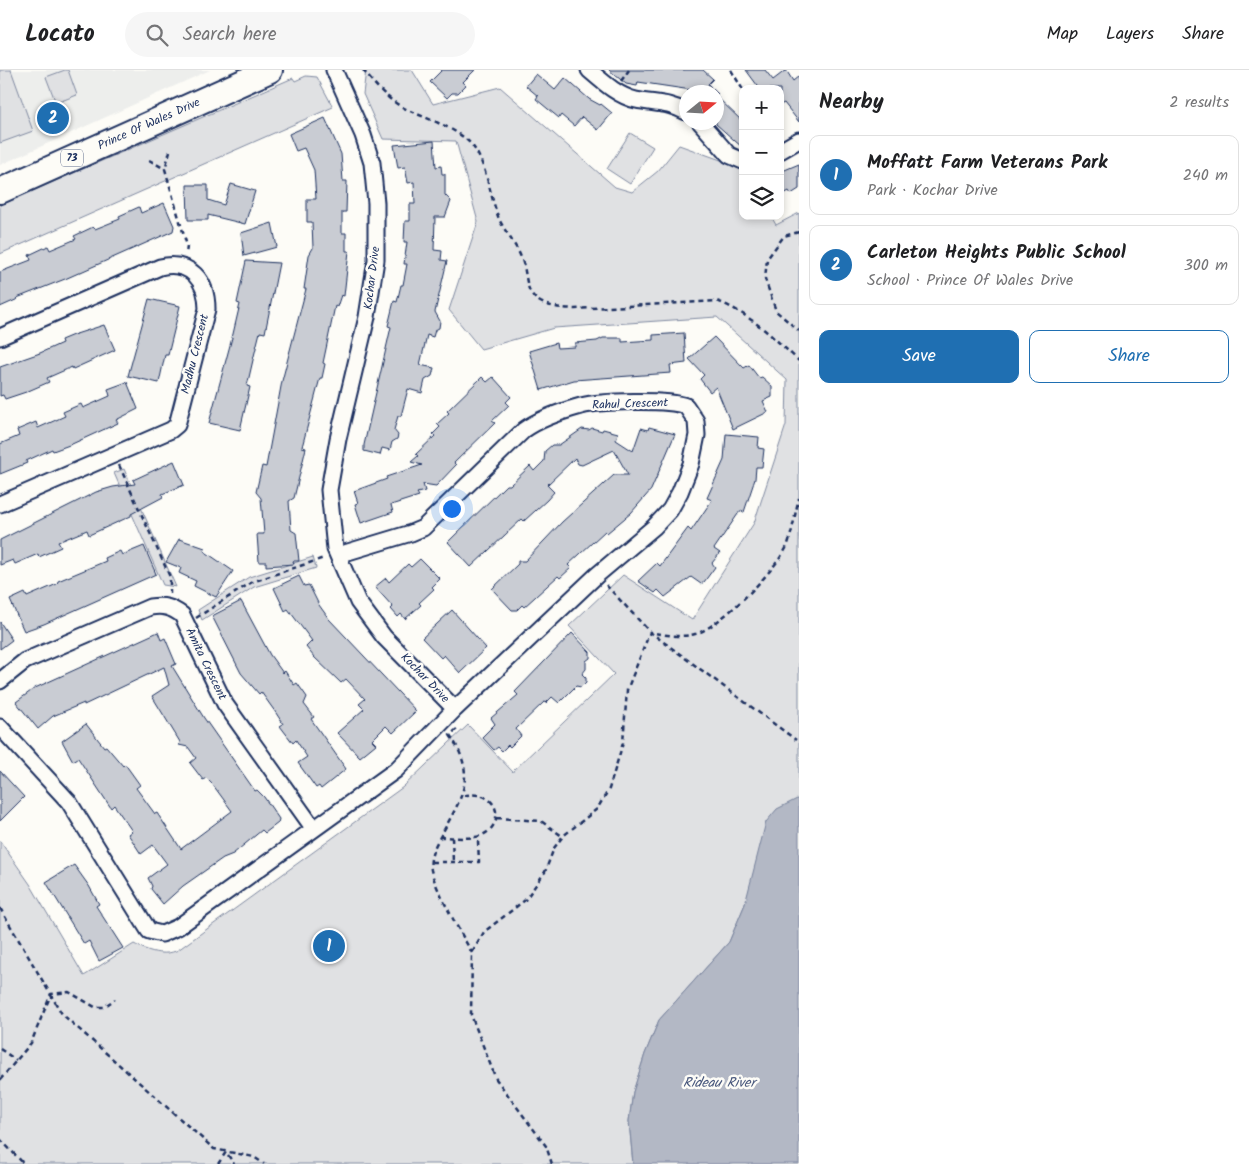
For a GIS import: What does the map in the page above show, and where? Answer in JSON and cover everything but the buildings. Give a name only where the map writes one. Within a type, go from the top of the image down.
[{"type":"main road","name":"Prince Of Wales Drive","points":[[0,190],[270,70]]},
{"type":"street","name":"Kochar Drive","points":[[0,727],[69,802],[149,930],[162,934],[178,927],[396,770],[455,709],[384,637],[358,602],[335,549],[329,490],[338,439],[367,317],[376,260],[376,203],[372,163],[363,135],[334,70]]},
{"type":"street","points":[[589,70],[612,89],[635,100],[672,104],[679,108]]},
{"type":"street","points":[[707,130],[729,155],[739,159]]},
{"type":"street","points":[[784,149],[799,140]]},
{"type":"street","points":[[0,337],[160,266],[172,264],[184,267]]},
{"type":"street","name":"Madhu Crescent","points":[[0,504],[171,430],[180,418],[206,309],[207,297],[196,275],[184,267]]},
{"type":"street","name":"Rahul Crescent","points":[[338,555],[423,528],[532,424],[582,405],[664,400],[686,406],[696,421],[697,435],[691,464],[680,492],[670,510],[654,527],[597,575],[455,709]]},
{"type":"street","points":[[0,681],[25,661],[150,607],[161,605],[171,608]]},
{"type":"street","name":"Amita Crescent","points":[[171,608],[182,615],[225,704],[314,829]]},
{"type":"path","points":[[363,70],[380,90],[399,106],[454,131],[466,138],[474,148],[483,162],[500,222],[516,246],[523,262],[526,284],[536,300],[556,307],[575,309],[717,300],[733,307],[748,318],[799,361]]},
{"type":"path","points":[[731,70],[740,85]]},
{"type":"path","points":[[170,151],[165,169],[187,246],[184,267]]},
{"type":"path","points":[[149,160],[165,169]]},
{"type":"path","points":[[799,232],[784,236],[767,259],[765,279],[776,311],[799,331]]},
{"type":"path","points":[[115,454],[170,577],[171,608]]},
{"type":"path","points":[[650,632],[682,636],[697,634],[711,627],[727,613],[778,563],[788,544],[799,498]]},
{"type":"path","points":[[187,624],[252,582],[338,555]]},
{"type":"path","points":[[597,575],[650,632],[796,740]]},
{"type":"path","points":[[552,1164],[546,1146],[496,1079],[471,1015],[472,953],[484,932],[525,900],[546,872],[554,848],[563,836],[597,809],[609,789],[623,743],[627,690],[650,632]]},
{"type":"path","points":[[457,729],[450,735],[462,752],[466,771],[462,796],[432,849],[431,869],[458,929],[472,953]]},
{"type":"path","points":[[439,837],[475,837],[491,829],[496,818],[495,807],[486,797],[475,793],[462,796]]},
{"type":"path","points":[[496,818],[542,821],[563,836]]},
{"type":"path","points":[[452,837],[453,862]]},
{"type":"path","points":[[432,862],[479,862],[478,841],[475,837]]},
{"type":"path","points":[[0,908],[62,1014],[214,1149],[254,1157],[264,1164]]},
{"type":"path","points":[[50,994],[69,992],[95,1007],[104,1007],[115,999]]},
{"type":"path","points":[[0,1080],[31,1043],[50,994]]},
{"type":"path","points":[[0,1050],[16,1060]]},
{"type":"path","points":[[0,1139],[24,1164]]},
{"type":"path","points":[[218,1164],[226,1152]]},
{"type":"path","points":[[226,1152],[234,1164]]},
{"type":"shaded area","points":[[0,70],[210,70],[0,165]]},
{"type":"shaded area","points":[[0,70],[11,70],[33,131],[0,143]]},
{"type":"shaded area","points":[[68,70],[77,95],[56,103],[46,77]]},
{"type":"shaded area","points":[[366,70],[412,70],[433,104],[500,87],[615,187],[632,192],[658,171],[679,145],[739,167],[739,220],[773,220],[776,225],[799,213],[799,798],[756,869],[745,904],[729,942],[659,1020],[645,1054],[633,1092],[629,1121],[633,1164],[0,1164],[0,841],[30,884],[84,976],[134,944],[144,949],[161,953],[178,950],[403,787],[468,725],[513,772],[614,674],[569,626],[623,575],[692,620],[754,523],[786,425],[787,380],[717,317],[554,328],[481,349],[449,310],[478,222],[456,141],[383,139],[363,94]]},
{"type":"shaded area","points":[[306,76],[317,77],[333,107],[0,254],[0,205],[293,78],[295,81]]},
{"type":"shaded area","points":[[630,133],[653,147],[630,184],[607,169]]},
{"type":"shaded area","points":[[124,469],[176,587],[163,585],[114,473]]},
{"type":"shaded area","points":[[313,557],[316,568],[254,587],[202,620],[198,610],[249,577]]},
{"type":"water","name":"Rideau River","points":[[799,798],[799,1164],[633,1164],[629,1121],[633,1092],[645,1054],[659,1020],[729,942],[745,904],[766,822],[777,809]]},
{"type":"place","name":"Carleton Heights Public School","points":[[53,118]]},
{"type":"place","name":"Moffatt Farm Veterans Park","points":[[329,946]]}]
